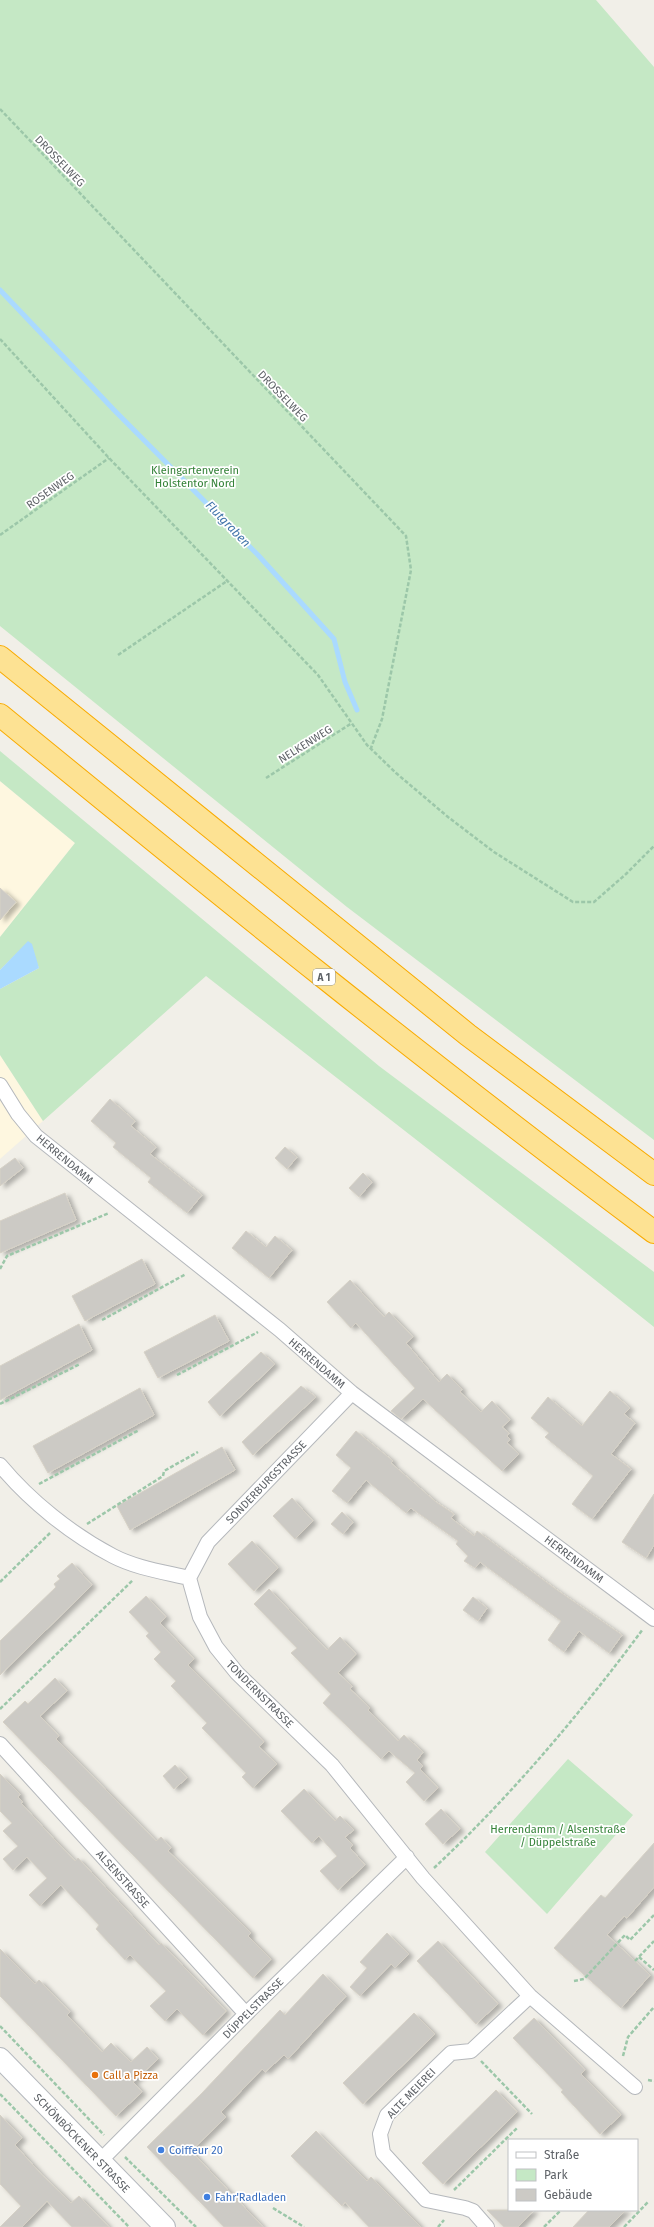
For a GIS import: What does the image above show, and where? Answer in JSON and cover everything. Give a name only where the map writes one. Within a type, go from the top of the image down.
[{"type":"highway","points":[[0,657],[468,1035],[654,1174]]},
{"type":"highway","name":"A 1","points":[[0,715],[211,887],[517,1130],[654,1232]]},
{"type":"main road","name":"SCHÖNBÖCKENER STRASSE","points":[[0,2058],[165,2227]]},
{"type":"street","name":"HERRENDAMM","points":[[0,1085],[18,1114],[36,1136],[123,1207],[272,1324],[352,1394],[653,1618]]},
{"type":"street","name":"SONDERBURGSTRASSE","points":[[189,1578],[208,1542],[352,1394]]},
{"type":"street","points":[[0,1465],[25,1491],[74,1532],[114,1557],[145,1568],[189,1578]]},
{"type":"street","name":"TONDERNSTRASSE","points":[[189,1578],[200,1617],[216,1647],[237,1673],[332,1765],[407,1857]]},
{"type":"street","name":"ALSENSTRASSE","points":[[0,1744],[246,2014]]},
{"type":"street","points":[[407,1857],[423,1878],[530,1996],[635,2087]]},
{"type":"street","name":"DÜPPELSTRASSE","points":[[100,2161],[116,2147],[246,2014],[407,1857]]},
{"type":"street","points":[[471,2051],[530,1996]]},
{"type":"street","name":"ALTE MEIEREI","points":[[471,2051],[450,2053],[387,2115],[380,2134],[383,2153],[426,2200],[459,2205],[473,2211],[488,2227]]},
{"type":"path","name":"DROSSELWEG","points":[[0,109],[406,536],[411,570],[382,719],[371,748]]},
{"type":"path","points":[[0,339],[109,458],[318,675],[371,748],[396,773],[454,821],[494,852],[573,902],[594,902],[626,874],[654,846]]},
{"type":"path","name":"ROSENWEG","points":[[0,535],[109,458]]},
{"type":"path","points":[[118,655],[227,581]]},
{"type":"path","name":"NELKENWEG","points":[[266,778],[352,723]]},
{"type":"path","points":[[0,1269],[7,1256],[123,1207]]},
{"type":"path","points":[[102,1320],[199,1267]]},
{"type":"path","points":[[177,1375],[272,1324]]},
{"type":"path","points":[[0,1404],[80,1364]]},
{"type":"path","points":[[25,1491],[139,1430]]},
{"type":"path","points":[[74,1532],[163,1476],[164,1471],[198,1452]]},
{"type":"path","points":[[0,1582],[62,1522]]},
{"type":"path","points":[[0,1709],[145,1568]]},
{"type":"path","points":[[423,1878],[472,1832],[533,1766],[598,1690],[653,1618]]},
{"type":"path","points":[[574,1981],[584,1979],[625,1935],[630,1940],[654,1914]]},
{"type":"path","points":[[635,1961],[654,1941]]},
{"type":"path","points":[[639,1957],[654,1970]]},
{"type":"path","points":[[654,2007],[628,2037],[619,2073],[654,2081]]},
{"type":"path","points":[[0,2026],[116,2147],[196,2227]]},
{"type":"path","points":[[471,2051],[532,2114]]},
{"type":"path","points":[[0,2094],[129,2227]]},
{"type":"path","points":[[441,2203],[517,2128]]},
{"type":"path","points":[[624,2227],[648,2202]]},
{"type":"path","points":[[273,2208],[304,2227]]},
{"type":"path","points":[[544,2227],[560,2211]]},
{"type":"shaded area","points":[[0,781],[75,843],[0,937]]},
{"type":"shaded area","points":[[0,1055],[43,1121],[0,1159]]},
{"type":"green space","name":"Kleingartenverein Holstentor Nord","points":[[0,0],[596,0],[654,67],[654,1140],[347,907],[0,626]]},
{"type":"green space","points":[[0,751],[379,1066],[654,1272],[654,1327],[545,1240],[206,976],[43,1121],[0,1055],[0,989],[39,968],[28,942],[0,970],[0,937],[75,843],[0,781]]},
{"type":"green space","name":"Herrendamm / Alsenstraße / Düppelstraße","points":[[568,1759],[633,1815],[547,1914],[485,1852]]},
{"type":"water","points":[[28,941],[32,944],[39,968],[0,989],[0,970]]},
{"type":"building","points":[[0,888],[16,902],[0,920]]},
{"type":"building","points":[[110,1099],[135,1121],[131,1126],[156,1147],[150,1154],[202,1195],[187,1213],[148,1182],[151,1178],[113,1147],[116,1143],[91,1121]]},
{"type":"building","points":[[285,1147],[297,1157],[287,1169],[275,1158]]},
{"type":"building","points":[[15,1158],[23,1168],[0,1186],[0,1169]]},
{"type":"building","points":[[363,1173],[372,1182],[359,1197],[349,1188]]},
{"type":"building","points":[[65,1193],[76,1220],[0,1253],[0,1221]]},
{"type":"building","points":[[246,1231],[266,1247],[275,1236],[292,1250],[269,1278],[232,1248]]},
{"type":"building","points":[[142,1259],[155,1284],[85,1321],[72,1296]]},
{"type":"building","points":[[350,1280],[384,1317],[389,1312],[413,1337],[406,1343],[439,1382],[447,1374],[462,1389],[460,1392],[481,1412],[492,1401],[510,1420],[502,1427],[509,1433],[507,1436],[510,1439],[507,1443],[519,1454],[502,1471],[423,1399],[401,1419],[391,1411],[415,1388],[356,1323],[351,1328],[327,1302]]},
{"type":"building","points":[[215,1315],[229,1341],[158,1378],[144,1352]]},
{"type":"building","points":[[79,1324],[92,1350],[0,1400],[0,1366]]},
{"type":"building","points":[[261,1352],[275,1364],[220,1416],[208,1402]]},
{"type":"building","points":[[301,1386],[316,1397],[253,1455],[242,1442]]},
{"type":"building","points":[[140,1388],[154,1415],[48,1473],[33,1446]]},
{"type":"building","points":[[610,1391],[630,1408],[624,1414],[635,1423],[611,1454],[631,1469],[592,1519],[572,1504],[593,1476],[545,1437],[549,1433],[531,1418],[548,1397],[582,1426]]},
{"type":"building","points":[[356,1431],[393,1461],[391,1463],[436,1502],[454,1514],[451,1518],[474,1536],[477,1531],[557,1590],[622,1635],[609,1653],[579,1631],[564,1652],[548,1640],[561,1621],[480,1562],[475,1568],[464,1561],[468,1556],[456,1544],[458,1541],[411,1508],[406,1513],[366,1480],[347,1503],[332,1491],[351,1468],[336,1455]]},
{"type":"building","points":[[222,1447],[235,1470],[130,1530],[117,1506]]},
{"type":"building","points":[[654,1494],[654,1545],[646,1558],[622,1542]]},
{"type":"building","points":[[292,1498],[313,1521],[295,1539],[273,1516]]},
{"type":"building","points":[[342,1512],[353,1522],[343,1534],[331,1524]]},
{"type":"building","points":[[252,1541],[278,1568],[254,1591],[228,1564]]},
{"type":"building","points":[[72,1563],[92,1585],[0,1675],[0,1641],[56,1587],[54,1584],[60,1579],[57,1576]]},
{"type":"building","points":[[269,1589],[327,1650],[340,1637],[356,1654],[338,1673],[352,1686],[350,1689],[370,1708],[368,1710],[398,1741],[404,1735],[423,1752],[417,1760],[423,1766],[420,1769],[438,1788],[424,1801],[406,1782],[415,1773],[389,1751],[381,1759],[323,1703],[331,1694],[291,1653],[297,1648],[254,1604]]},
{"type":"building","points":[[146,1596],[166,1617],[160,1623],[194,1659],[188,1665],[264,1742],[259,1747],[277,1764],[253,1788],[242,1777],[246,1773],[202,1728],[207,1723],[171,1686],[176,1681],[154,1659],[161,1652],[146,1636],[149,1633],[129,1612]]},
{"type":"building","points":[[473,1597],[487,1608],[478,1621],[463,1610]]},
{"type":"building","points":[[55,1678],[67,1691],[40,1716],[59,1736],[56,1739],[156,1841],[161,1837],[171,1848],[168,1851],[251,1933],[248,1936],[271,1959],[253,1978],[3,1722],[25,1701],[28,1704]]},
{"type":"building","points":[[175,1765],[187,1778],[174,1789],[163,1776]]},
{"type":"building","points":[[0,1774],[20,1794],[18,1797],[23,1802],[21,1803],[53,1838],[75,1861],[78,1858],[159,1945],[161,1943],[226,2011],[203,2035],[177,2009],[165,2021],[150,2006],[166,1991],[130,1955],[125,1960],[96,1929],[99,1925],[61,1885],[40,1906],[29,1895],[47,1878],[27,1857],[13,1870],[3,1859],[18,1846],[3,1831],[12,1823],[0,1811]]},
{"type":"building","points":[[304,1789],[335,1821],[340,1816],[354,1830],[345,1837],[353,1845],[350,1848],[365,1865],[338,1890],[320,1871],[337,1856],[319,1836],[312,1843],[281,1811]]},
{"type":"building","points":[[441,1809],[460,1829],[443,1844],[425,1824]]},
{"type":"building","points":[[654,1843],[654,1887],[627,1918],[624,1916],[607,1935],[650,1975],[621,2008],[554,1948],[601,1895],[605,1898]]},
{"type":"building","points":[[387,1933],[409,1954],[395,1968],[391,1964],[360,1996],[350,1987],[367,1968],[360,1962]]},
{"type":"building","points":[[438,1941],[498,2004],[476,2024],[417,1961]]},
{"type":"building","points":[[0,1949],[35,1984],[39,1980],[70,2012],[67,2015],[102,2052],[111,2043],[131,2062],[147,2047],[158,2059],[133,2082],[142,2092],[116,2116],[0,1996]]},
{"type":"building","points":[[323,1974],[346,1996],[288,2059],[284,2055],[265,2072],[262,2069],[221,2112],[226,2117],[191,2151],[263,2227],[224,2227],[147,2147],[202,2093],[280,2010],[285,2015]]},
{"type":"building","points":[[414,2013],[435,2034],[363,2104],[343,2083]]},
{"type":"building","points":[[534,2018],[585,2070],[581,2074],[621,2115],[600,2134],[561,2092],[563,2090],[513,2038]]},
{"type":"building","points":[[496,2090],[517,2112],[443,2184],[422,2163]]},
{"type":"building","points":[[0,2115],[22,2138],[15,2145],[41,2174],[71,2203],[79,2196],[109,2227],[72,2227],[47,2201],[22,2227],[0,2227],[21,2206],[0,2184]]},
{"type":"building","points":[[316,2131],[367,2181],[371,2177],[421,2227],[369,2227],[345,2202],[342,2206],[291,2156]]},
{"type":"building","points":[[487,2210],[533,2211],[518,2227],[504,2227]]},
{"type":"building","points":[[588,2211],[625,2211],[609,2227],[573,2227]]},
{"type":"waterway","name":"Flutgraben","points":[[0,290],[115,411],[258,555],[334,639],[345,682],[357,710]]},
{"type":"place","name":"Call a Pizza","points":[[95,2075]]},
{"type":"place","name":"Coiffeur 20","points":[[161,2150]]},
{"type":"place","name":"Fahr'Radladen","points":[[207,2197]]}]
